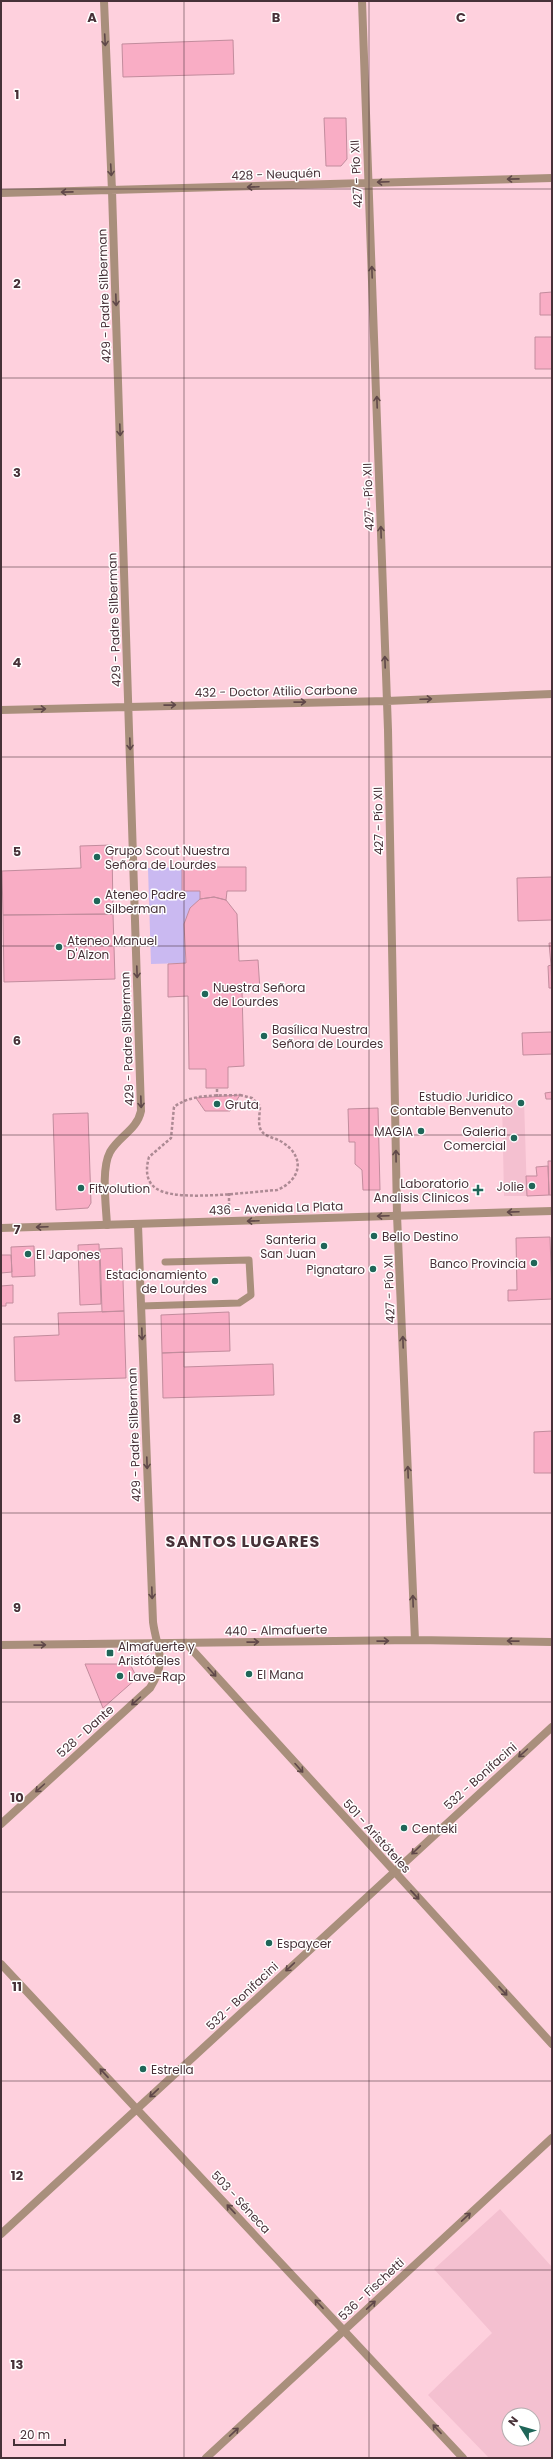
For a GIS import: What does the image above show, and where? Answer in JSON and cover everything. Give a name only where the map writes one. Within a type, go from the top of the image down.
[{"type":"street","name":"429 - Padre Silberman","points":[[104,1],[112,191],[141,1111],[139,1121],[116,1144],[106,1164],[107,1225]]},
{"type":"street","name":"427 - Pío XII","points":[[362,1],[387,700],[397,1215],[414,1640]]},
{"type":"street","name":"428 - Neuquén","points":[[1,194],[552,178]]},
{"type":"street","name":"432 - Doctor Atilio Carbone","points":[[1,710],[387,700],[552,694]]},
{"type":"street","name":"436 - Avenida La Plata","points":[[1,1228],[138,1225],[397,1215],[552,1211]]},
{"type":"street","name":"429 - Padre Silberman","points":[[138,1225],[153,1622],[159,1642]]},
{"type":"street","name":"440 - Almafuerte","points":[[1,1645],[414,1640],[552,1642]]},
{"type":"street","name":"528 - Dante","points":[[1,1824],[150,1688],[160,1668],[159,1642]]},
{"type":"street","name":"501 - Aristóteles","points":[[186,1643],[552,2044]]},
{"type":"street","name":"532 - Bonifacini","points":[[1,2234],[552,1727]]},
{"type":"street","name":"503 - Séneca","points":[[1,1964],[463,2458]]},
{"type":"street","name":"536 - Fischetti","points":[[206,2458],[552,2138]]},
{"type":"lane","points":[[141,1306],[239,1302],[252,1294],[250,1260],[165,1262]]},
{"type":"path","points":[[217,1088],[217,1097]]},
{"type":"path","points":[[240,1095],[252,1098],[260,1106],[259,1127],[264,1134],[282,1142],[297,1159],[298,1168],[296,1176],[288,1186],[277,1190],[194,1194],[160,1191],[151,1184],[146,1176],[149,1157],[170,1138],[174,1107],[181,1102],[196,1098],[217,1097],[240,1095]]},
{"type":"shaded area","points":[[182,867],[182,890],[200,891],[200,899],[193,906],[186,921],[184,937],[186,963],[151,964],[148,868]]},
{"type":"shaded area","name":"Galeria Comercial","points":[[502,1100],[524,1100],[527,1196],[504,1196]]},
{"type":"shaded area","points":[[500,2209],[552,2267],[552,2458],[489,2458],[428,2395],[492,2333],[434,2269]]},
{"type":"building","points":[[233,40],[234,74],[123,77],[122,44]]},
{"type":"building","points":[[324,118],[346,118],[347,159],[341,166],[326,166]]},
{"type":"building","points":[[552,292],[552,315],[540,315],[540,293]]},
{"type":"building","points":[[535,337],[552,337],[552,369],[535,369]]},
{"type":"building","points":[[112,845],[113,914],[3,915],[2,871],[81,868],[80,846]]},
{"type":"building","points":[[182,867],[246,867],[246,891],[227,891],[226,900],[214,897],[200,899],[200,891],[182,891]]},
{"type":"building","points":[[552,877],[552,920],[518,921],[517,878]]},
{"type":"building","name":"Nuestra Señora de Lourdes","points":[[214,897],[226,900],[237,914],[239,961],[258,960],[260,990],[242,991],[244,1066],[228,1067],[228,1088],[206,1088],[206,1069],[189,1069],[188,996],[168,997],[168,964],[186,963],[184,924],[190,908],[200,899]]},
{"type":"building","name":"Ateneo Manuel D'Alzon","points":[[113,914],[115,979],[4,982],[3,915]]},
{"type":"building","points":[[549,943],[552,943],[552,965],[551,965]]},
{"type":"building","points":[[551,965],[552,988],[549,988],[548,966]]},
{"type":"building","points":[[552,1032],[552,1054],[523,1055],[522,1033]]},
{"type":"building","points":[[552,1092],[552,1099],[546,1099],[545,1093]]},
{"type":"building","name":"Gruta","points":[[240,1095],[230,1111],[205,1111],[196,1098]]},
{"type":"building","points":[[378,1108],[380,1190],[363,1190],[362,1170],[355,1164],[355,1142],[349,1142],[348,1109]]},
{"type":"building","points":[[88,1113],[91,1203],[88,1208],[56,1210],[53,1114]]},
{"type":"building","points":[[548,1161],[552,1161],[552,1195],[549,1195]]},
{"type":"building","points":[[548,1166],[549,1195],[527,1196],[526,1176],[537,1176],[536,1167]]},
{"type":"building","name":"Banco Provincia","points":[[550,1237],[552,1299],[508,1301],[508,1290],[517,1290],[516,1238]]},
{"type":"building","points":[[99,1244],[101,1304],[80,1305],[78,1245]]},
{"type":"building","points":[[34,1246],[35,1276],[12,1277],[11,1247]]},
{"type":"building","points":[[122,1248],[124,1311],[102,1312],[100,1249]]},
{"type":"building","points":[[1,1255],[11,1255],[12,1272],[1,1273]]},
{"type":"building","points":[[13,1285],[13,1303],[6,1303],[6,1306],[1,1306],[1,1286]]},
{"type":"building","points":[[124,1311],[126,1378],[15,1381],[14,1337],[59,1335],[58,1313]]},
{"type":"building","points":[[229,1312],[230,1351],[162,1353],[161,1315]]},
{"type":"building","points":[[184,1352],[184,1367],[273,1364],[274,1395],[163,1398],[162,1353]]},
{"type":"building","points":[[552,1431],[552,1473],[534,1473],[534,1432]]},
{"type":"building","points":[[85,1664],[130,1664],[137,1678],[103,1708]]},
{"type":"place","name":"Grupo Scout Nuestra Señora de Lourdes","points":[[97,857]]},
{"type":"place","name":"Ateneo Padre Silberman","points":[[97,901]]},
{"type":"place","name":"Ateneo Manuel D'Alzon","points":[[59,947]]},
{"type":"place","name":"Nuestra Señora de Lourdes","points":[[205,994]]},
{"type":"place","name":"Basílica Nuestra Señora de Lourdes","points":[[264,1036]]},
{"type":"place","name":"Estudio Juridico Contable Benvenuto","points":[[521,1103]]},
{"type":"place","name":"Gruta","points":[[217,1104]]},
{"type":"place","name":"MAGIA","points":[[421,1131]]},
{"type":"place","name":"Galeria Comercial","points":[[514,1138]]},
{"type":"place","name":"Jolie","points":[[532,1186]]},
{"type":"place","name":"Fitvolution","points":[[81,1188]]},
{"type":"place","name":"Laboratorio Analisis Clinicos","points":[[478,1190]]},
{"type":"place","name":"Bello Destino","points":[[374,1236]]},
{"type":"place","name":"Santeria San Juan","points":[[324,1246]]},
{"type":"place","name":"El Japones","points":[[28,1254]]},
{"type":"place","name":"Banco Provincia","points":[[534,1263]]},
{"type":"place","name":"Pignataro","points":[[373,1269]]},
{"type":"place","name":"Estacionamiento de Lourdes","points":[[215,1281]]},
{"type":"place","name":"Almafuerte y Aristóteles","points":[[110,1653]]},
{"type":"place","name":"El Mana","points":[[249,1674]]},
{"type":"place","name":"Lave-Rap","points":[[120,1676]]},
{"type":"place","name":"Centeki","points":[[404,1828]]},
{"type":"place","name":"Espaycer","points":[[269,1943]]},
{"type":"place","name":"Estrella","points":[[143,2069]]},
{"type":"district","name":"SANTOS LUGARES","points":[[243,1541]]}]
